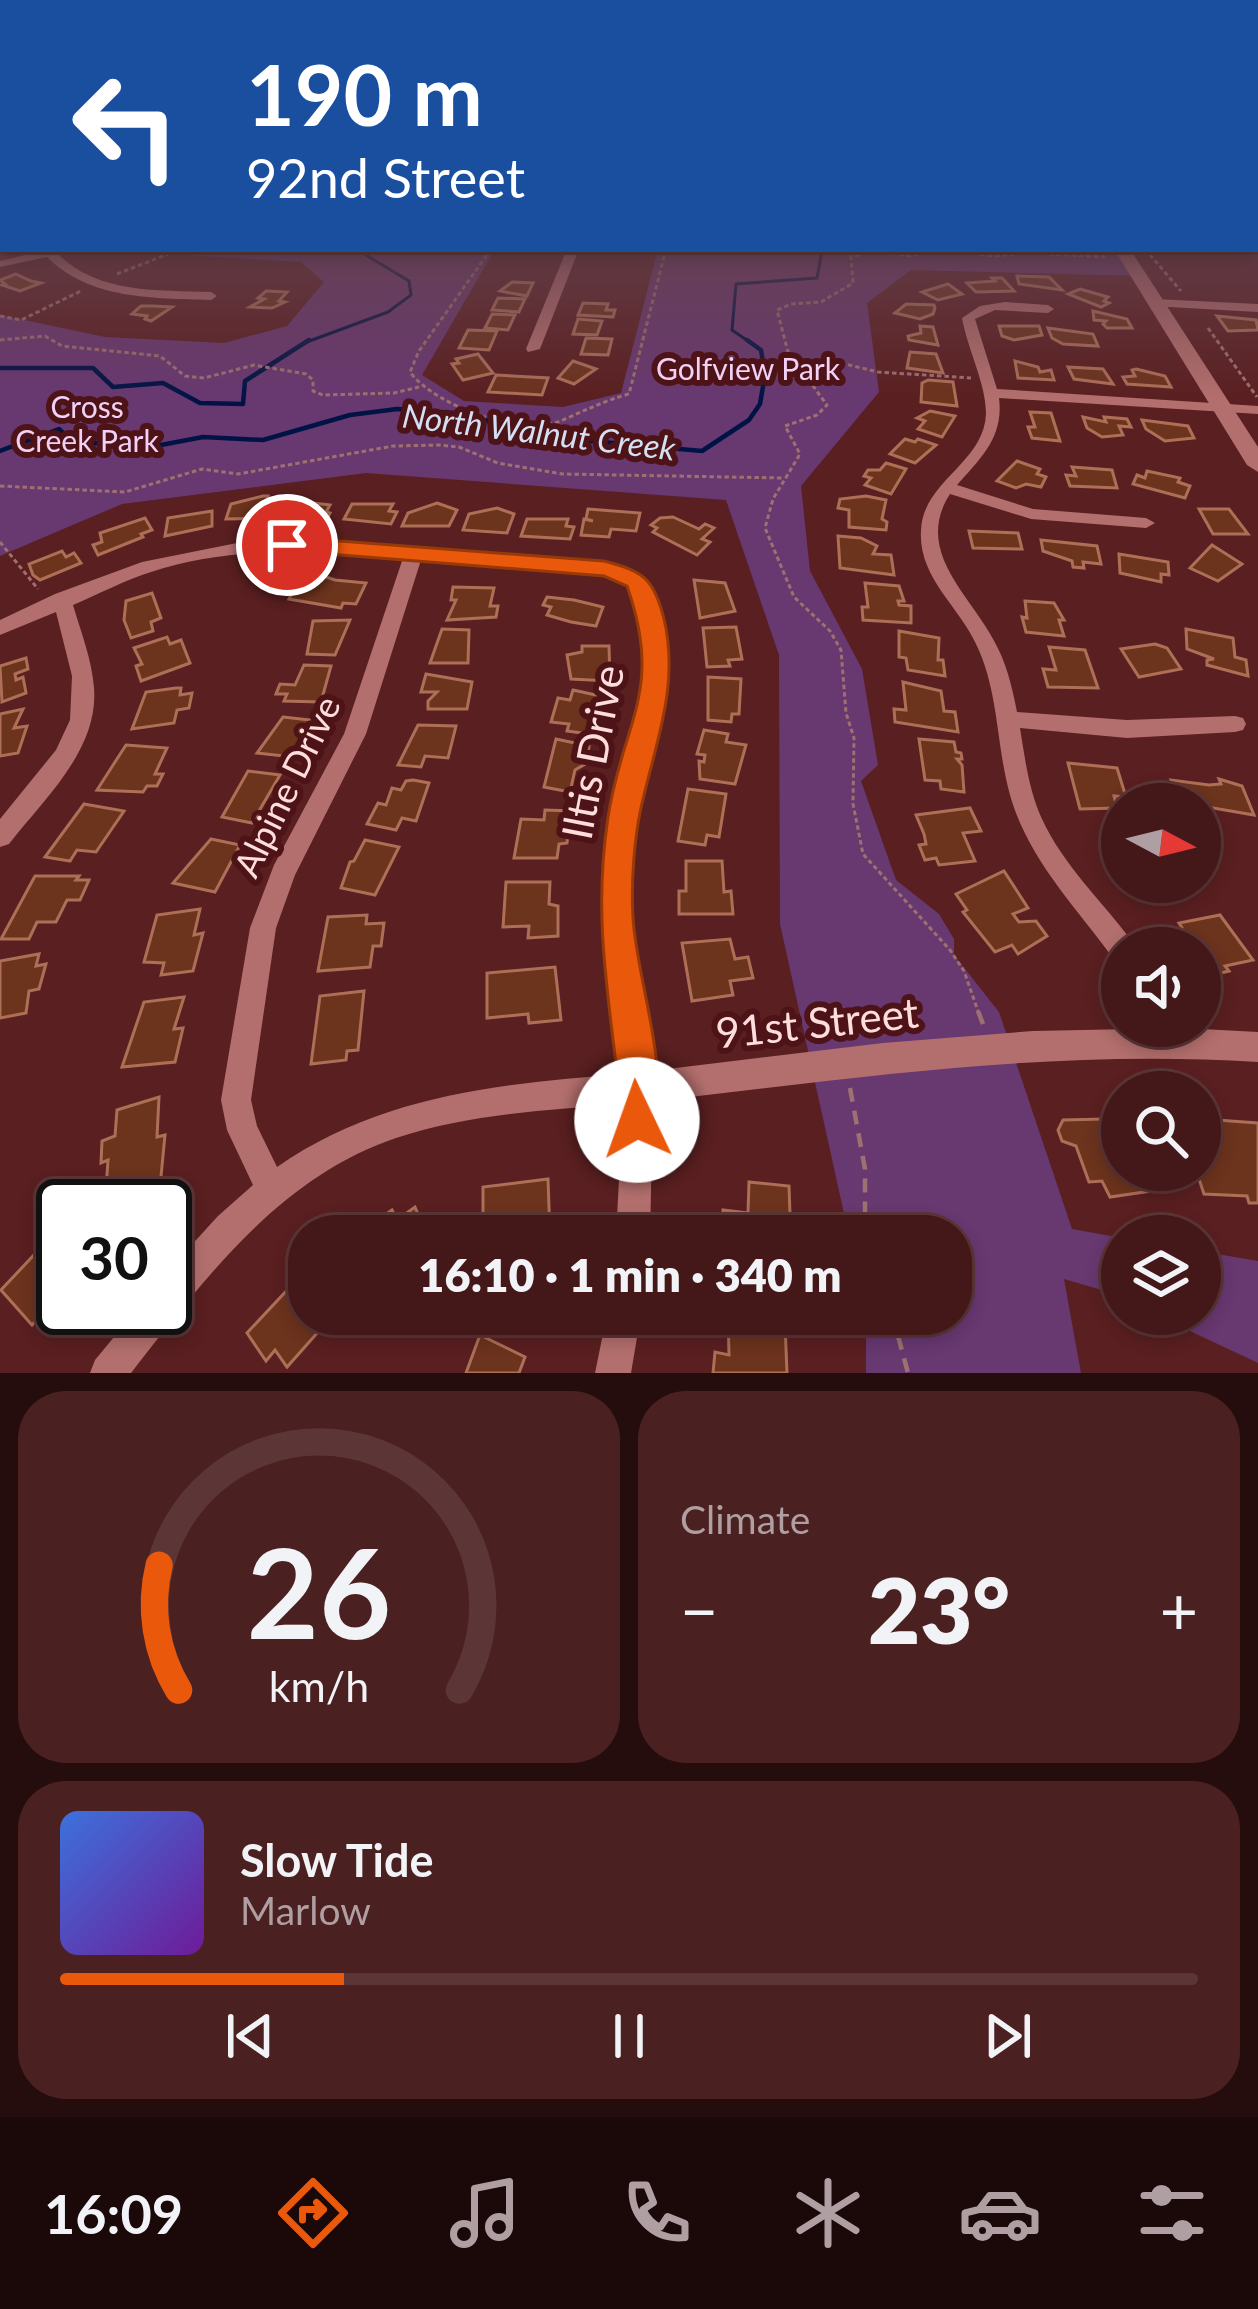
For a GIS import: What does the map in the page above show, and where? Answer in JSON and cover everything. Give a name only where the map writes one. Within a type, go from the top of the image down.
[{"type":"main road","points":[[1145,273],[1245,406],[1258,432]]},
{"type":"main road","points":[[1245,406],[1258,465]]},
{"type":"street","points":[[68,273],[92,284],[212,296]]},
{"type":"street","points":[[533,350],[563,273]]},
{"type":"street","points":[[1172,304],[1258,308]]},
{"type":"street","points":[[1048,309],[993,307],[970,314],[968,323],[993,411],[988,435],[945,487],[931,514],[930,548],[946,587],[988,648],[1021,790],[1035,829],[1105,927]]},
{"type":"street","points":[[986,386],[1245,406]]},
{"type":"street","points":[[945,487],[1031,514],[1146,523]]},
{"type":"street","points":[[0,628],[148,566],[216,551],[287,545],[414,554]]},
{"type":"street","name":"Iltis Drive","points":[[414,554],[604,568],[632,577],[651,620],[657,677],[617,863],[620,972],[638,1088],[634,1215]]},
{"type":"street","name":"Alpine Drive","points":[[272,1190],[242,1130],[236,1100],[263,928],[283,873],[355,734],[414,554]]},
{"type":"street","points":[[0,837],[51,773],[79,726],[83,681],[56,602]]},
{"type":"street","points":[[1006,719],[1127,729],[1235,724]]},
{"type":"street","name":"91st Street","points":[[192,1270],[226,1231],[272,1190],[343,1145],[415,1116],[1101,1038]]},
{"type":"street","name":"91st Street","points":[[1221,1042],[1258,1047]]},
{"type":"street","name":"91st Street","points":[[108,1373],[138,1335]]},
{"type":"street","points":[[613,1373],[620,1335]]},
{"type":"path","points":[[474,273],[419,350],[410,372],[420,386],[493,420],[548,424],[565,420],[587,405],[627,396],[660,273]]},
{"type":"path","points":[[850,273],[851,286],[819,303],[790,302],[777,310],[777,322],[794,361],[827,405],[817,415],[785,426],[800,454],[765,518],[765,528],[794,597],[830,631],[841,650],[863,854],[922,916],[964,971],[991,1048]]},
{"type":"path","points":[[1164,273],[1172,304]]},
{"type":"path","points":[[1208,328],[1245,406]]},
{"type":"path","points":[[0,340],[45,336],[62,346],[160,356],[184,376],[204,378],[243,366],[275,368],[307,374],[313,380],[313,391],[322,395],[394,393],[420,386]]},
{"type":"path","points":[[794,361],[829,360],[878,372],[986,386]]},
{"type":"path","points":[[0,485],[125,492],[202,469],[238,474],[360,451],[439,445],[563,474],[784,478]]},
{"type":"path","points":[[0,542],[56,602]]},
{"type":"path","points":[[843,1064],[862,1144],[864,1215]]},
{"type":"path","points":[[898,1335],[908,1373]]},
{"type":"green space","name":"Golfview Park","points":[[314,273],[481,273],[422,375],[464,401],[563,407],[621,393],[652,273],[907,273],[867,303],[879,392],[801,486],[810,571],[862,669],[878,765],[861,781],[896,880],[939,914],[954,939],[954,955],[999,1012],[1072,1229],[1101,1234],[1101,1290],[1064,1279],[1081,1373],[866,1373],[866,1335],[972,1335],[972,1215],[844,1215],[780,924],[779,655],[726,500],[366,473],[122,504],[0,556],[0,315],[105,337],[224,343],[287,326],[324,282]]},
{"type":"green space","name":"Golfview Park","points":[[1028,273],[1138,273],[1140,276]]},
{"type":"green space","points":[[1221,1255],[1258,1261],[1258,1363],[1198,1335],[1221,1335]]},
{"type":"building","points":[[16,274],[41,283],[20,291],[2,285],[0,280]]},
{"type":"building","points":[[1017,276],[1049,277],[1062,290],[1019,284]]},
{"type":"building","points":[[992,278],[1002,278],[1014,291],[976,292],[967,283],[995,281]]},
{"type":"building","points":[[512,282],[533,283],[527,296],[500,291]]},
{"type":"building","points":[[948,284],[962,294],[938,300],[922,292]]},
{"type":"building","points":[[1080,289],[1108,297],[1104,301],[1109,303],[1101,307],[1068,294]]},
{"type":"building","points":[[266,291],[287,292],[279,301],[285,302],[272,308],[250,307],[264,299],[258,298]]},
{"type":"building","points":[[498,298],[525,299],[519,312],[492,310]]},
{"type":"building","points":[[583,303],[608,304],[606,310],[615,310],[613,317],[578,315]]},
{"type":"building","points":[[906,304],[935,308],[933,314],[920,319],[895,313]]},
{"type":"building","points":[[141,306],[172,307],[151,321],[132,314]]},
{"type":"building","points":[[1093,311],[1127,319],[1132,328],[1107,328],[1106,321],[1094,320]]},
{"type":"building","points":[[492,314],[515,315],[508,330],[485,328]]},
{"type":"building","points":[[1217,316],[1256,320],[1258,330],[1228,331]]},
{"type":"building","points":[[578,319],[602,321],[597,335],[573,334]]},
{"type":"building","points":[[920,326],[933,327],[938,345],[909,340],[908,336],[921,333]]},
{"type":"building","points":[[999,326],[1039,326],[1042,335],[1014,340],[1002,336]]},
{"type":"building","points":[[1048,328],[1093,334],[1098,346],[1063,344],[1052,338]]},
{"type":"building","points":[[468,330],[497,331],[489,350],[459,348]]},
{"type":"building","points":[[586,338],[612,339],[608,355],[581,354]]},
{"type":"building","points":[[910,352],[936,354],[943,373],[907,368]]},
{"type":"building","points":[[478,354],[493,373],[463,380],[452,364]]},
{"type":"building","points":[[573,361],[596,369],[574,384],[558,378]]},
{"type":"building","points":[[1015,361],[1038,367],[1040,372],[1051,370],[1054,380],[1018,378]]},
{"type":"building","points":[[1068,367],[1103,369],[1113,384],[1074,379]]},
{"type":"building","points":[[1132,370],[1165,376],[1171,387],[1127,384],[1123,377],[1135,376]]},
{"type":"building","points":[[496,375],[548,378],[542,395],[488,392]]},
{"type":"building","points":[[953,382],[957,406],[921,402],[922,383]]},
{"type":"building","points":[[930,411],[955,416],[942,437],[918,429],[925,421],[917,418]]},
{"type":"building","points":[[1030,412],[1051,413],[1060,441],[1032,438],[1028,427],[1035,427]]},
{"type":"building","points":[[1083,417],[1106,422],[1104,417],[1127,419],[1131,427],[1119,426],[1123,435],[1102,437],[1087,428]]},
{"type":"building","points":[[1142,420],[1188,426],[1194,438],[1165,441],[1146,429]]},
{"type":"building","points":[[905,439],[936,445],[915,463],[890,454]]},
{"type":"building","points":[[1017,461],[1040,469],[1037,474],[1046,477],[1041,487],[1016,488],[997,481]]},
{"type":"building","points":[[886,463],[906,469],[891,494],[865,485],[871,478],[864,476],[868,470],[880,470]]},
{"type":"building","points":[[1072,467],[1112,470],[1117,488],[1070,486],[1066,475],[1076,476]]},
{"type":"building","points":[[1147,471],[1180,478],[1178,482],[1190,486],[1185,498],[1133,484],[1137,475],[1145,478]]},
{"type":"building","points":[[268,496],[265,505],[277,508],[274,518],[226,519],[231,504]]},
{"type":"building","points":[[840,499],[886,500],[882,519],[887,522],[886,530],[849,527],[849,510],[838,508]]},
{"type":"building","points":[[296,501],[330,505],[326,521],[285,518]]},
{"type":"building","points":[[437,503],[457,510],[449,526],[402,526],[408,513]]},
{"type":"building","points":[[352,504],[393,504],[389,511],[397,512],[391,524],[344,519]]},
{"type":"building","points":[[497,508],[514,514],[507,533],[463,530],[469,514]]},
{"type":"building","points":[[588,509],[640,513],[636,531],[611,529],[609,537],[581,535],[584,519],[593,521],[586,519]]},
{"type":"building","points":[[1199,509],[1229,509],[1248,534],[1213,534]]},
{"type":"building","points":[[212,511],[212,526],[165,536],[168,518]]},
{"type":"building","points":[[673,517],[699,529],[705,524],[714,528],[702,539],[710,542],[697,555],[653,532],[657,528],[651,525],[660,518]]},
{"type":"building","points":[[145,518],[152,530],[98,555],[93,545],[102,542],[100,533]]},
{"type":"building","points":[[527,519],[568,519],[566,526],[574,527],[570,539],[521,536]]},
{"type":"building","points":[[969,531],[1018,533],[1022,549],[973,548]]},
{"type":"building","points":[[838,536],[861,538],[877,546],[873,554],[891,555],[894,575],[840,568]]},
{"type":"building","points":[[1041,540],[1097,546],[1101,564],[1083,562],[1084,568],[1073,567],[1072,561],[1043,551]]},
{"type":"building","points":[[1212,545],[1242,564],[1218,581],[1190,568]]},
{"type":"building","points":[[62,551],[66,557],[74,553],[81,563],[40,580],[33,575],[29,564]]},
{"type":"building","points":[[1119,554],[1168,562],[1169,575],[1161,574],[1161,582],[1120,573]]},
{"type":"building","points":[[292,574],[366,583],[356,604],[343,603],[341,608],[289,599],[294,589],[283,588]]},
{"type":"building","points":[[694,580],[725,583],[735,611],[700,618]]},
{"type":"building","points":[[865,583],[899,586],[904,601],[898,601],[899,605],[911,606],[911,623],[863,620],[862,607],[868,607]]},
{"type":"building","points":[[453,587],[494,588],[490,606],[498,606],[496,617],[447,620],[456,600],[451,600]]},
{"type":"building","points":[[152,593],[161,618],[151,622],[153,631],[131,638],[124,620],[126,601]]},
{"type":"building","points":[[547,597],[603,607],[596,626],[547,615],[551,607],[543,605]]},
{"type":"building","points":[[1025,601],[1054,603],[1064,620],[1059,620],[1064,636],[1026,632]]},
{"type":"building","points":[[350,620],[335,655],[307,654],[313,621]]},
{"type":"building","points":[[736,627],[742,659],[728,660],[730,666],[707,667],[703,628]]},
{"type":"building","points":[[442,629],[469,630],[468,663],[430,663]]},
{"type":"building","points":[[1186,629],[1233,638],[1235,657],[1246,660],[1248,676],[1207,665],[1207,660],[1214,659],[1187,649]]},
{"type":"building","points":[[899,631],[939,638],[938,660],[943,660],[945,676],[908,670],[906,658],[899,657]]},
{"type":"building","points":[[167,637],[170,644],[181,640],[190,663],[141,681],[136,666],[142,664],[134,648]]},
{"type":"building","points":[[1155,644],[1167,648],[1181,669],[1139,677],[1121,649]]},
{"type":"building","points":[[582,646],[609,646],[610,681],[571,679],[567,655],[582,652]]},
{"type":"building","points":[[1049,647],[1085,650],[1098,688],[1048,687],[1043,669],[1056,670]]},
{"type":"building","points":[[26,658],[28,669],[15,674],[16,680],[23,677],[26,693],[2,702],[0,666]]},
{"type":"building","points":[[304,665],[331,666],[321,702],[284,701],[287,694],[276,694],[280,684],[295,685]]},
{"type":"building","points":[[426,674],[472,682],[467,709],[428,709],[428,701],[437,692],[421,692]]},
{"type":"building","points":[[708,677],[741,679],[739,714],[732,714],[731,722],[708,720]]},
{"type":"building","points":[[903,682],[941,691],[944,711],[955,712],[958,732],[895,722],[894,709],[906,710]]},
{"type":"building","points":[[181,688],[180,695],[192,693],[189,708],[177,710],[174,723],[132,729],[146,692]]},
{"type":"building","points":[[573,690],[605,697],[593,715],[602,717],[597,735],[567,731],[569,724],[551,722],[558,698],[570,700]]},
{"type":"building","points":[[23,709],[14,728],[27,726],[18,753],[0,756],[0,714]]},
{"type":"building","points":[[283,717],[310,720],[293,757],[257,753]]},
{"type":"building","points":[[418,725],[456,726],[448,758],[425,756],[421,767],[398,765]]},
{"type":"building","points":[[704,730],[728,734],[726,742],[746,745],[735,784],[700,779],[699,761],[704,762],[705,755],[697,754]]},
{"type":"building","points":[[556,739],[589,746],[587,763],[575,770],[570,792],[544,787]]},
{"type":"building","points":[[919,739],[954,742],[956,752],[961,753],[962,759],[957,759],[962,765],[964,792],[941,789],[940,781],[925,780]]},
{"type":"building","points":[[126,745],[167,748],[155,774],[163,774],[157,786],[147,786],[143,792],[97,790]]},
{"type":"building","points":[[1068,763],[1117,768],[1122,783],[1101,783],[1101,808],[1080,809]]},
{"type":"building","points":[[248,771],[280,775],[252,823],[222,817]]},
{"type":"building","points":[[1219,779],[1242,786],[1254,815],[1221,809]]},
{"type":"building","points":[[406,781],[429,783],[416,821],[402,818],[396,830],[367,824],[378,803],[386,805],[392,788],[401,790]]},
{"type":"building","points":[[688,789],[726,794],[719,837],[707,835],[705,845],[678,841]]},
{"type":"building","points":[[84,804],[124,811],[96,852],[77,850],[70,861],[45,857]]},
{"type":"building","points":[[970,808],[981,831],[963,833],[975,861],[939,865],[936,858],[925,860],[919,845],[926,844],[924,834],[916,815]]},
{"type":"building","points":[[545,810],[571,811],[567,843],[559,844],[557,858],[514,858],[521,819],[544,820]]},
{"type":"building","points":[[211,839],[240,845],[215,892],[173,883]]},
{"type":"building","points":[[365,840],[399,847],[375,895],[341,888]]},
{"type":"building","points":[[686,861],[722,861],[724,892],[731,891],[733,914],[679,914],[679,891],[686,891]]},
{"type":"building","points":[[1004,871],[1028,908],[1013,914],[1019,922],[1036,921],[1047,936],[1018,954],[1012,945],[995,952],[963,912],[967,910],[956,894]]},
{"type":"building","points":[[35,876],[89,880],[80,900],[67,900],[56,922],[37,922],[29,939],[1,939]]},
{"type":"building","points":[[506,882],[550,882],[549,904],[558,906],[558,936],[528,938],[529,926],[503,927]]},
{"type":"building","points":[[200,909],[194,935],[203,933],[193,971],[161,975],[164,963],[144,962],[157,915]]},
{"type":"building","points":[[367,915],[366,924],[384,923],[381,946],[373,946],[370,967],[318,971],[328,917]]},
{"type":"building","points":[[1220,915],[1253,960],[1225,966],[1229,971],[1221,973],[1221,927],[1182,927],[1179,923]]},
{"type":"building","points":[[730,939],[735,959],[748,957],[753,978],[730,981],[733,995],[692,1001],[682,943]]},
{"type":"building","points":[[39,954],[36,966],[46,964],[39,989],[29,991],[26,1013],[0,1018],[0,961]]},
{"type":"building","points":[[555,967],[561,1020],[529,1023],[528,1014],[487,1018],[487,973]]},
{"type":"building","points":[[364,991],[358,1050],[347,1051],[346,1060],[311,1064],[320,996]]},
{"type":"building","points":[[184,997],[174,1029],[183,1028],[175,1062],[122,1067],[144,1002]]},
{"type":"building","points":[[159,1097],[157,1137],[165,1135],[161,1179],[107,1179],[108,1160],[101,1163],[102,1141],[115,1136],[117,1110]]},
{"type":"building","points":[[1101,1119],[1101,1181],[1089,1182],[1076,1146],[1062,1141],[1058,1130],[1063,1120]]},
{"type":"building","points":[[1221,1120],[1258,1123],[1258,1203],[1249,1203],[1247,1196],[1204,1194],[1221,1191]]},
{"type":"building","points":[[548,1179],[549,1215],[483,1215],[483,1187]]},
{"type":"building","points":[[749,1182],[789,1186],[790,1214],[796,1215],[723,1215],[723,1210],[748,1213]]},
{"type":"building","points":[[1107,1191],[1151,1191],[1110,1197]]},
{"type":"building","points":[[36,1253],[36,1321],[32,1325],[1,1290]]},
{"type":"building","points":[[288,1289],[288,1335],[315,1335],[287,1367],[275,1350],[266,1361],[247,1333]]},
{"type":"building","points":[[480,1335],[525,1357],[519,1373],[466,1373]]},
{"type":"building","points":[[729,1335],[785,1335],[787,1373],[713,1373],[715,1352],[729,1355]]},
{"type":"waterway","points":[[305,343],[388,312],[411,295],[409,281],[396,273]]},
{"type":"waterway","name":"North Walnut Creek","points":[[751,343],[732,330],[736,284],[817,278],[818,273]]},
{"type":"waterway","points":[[305,343],[309,340]]},
{"type":"waterway","name":"North Walnut Creek","points":[[0,451],[59,429],[77,446],[123,439],[161,445],[203,437],[263,440],[350,415],[397,409],[466,414],[535,436],[702,451],[749,420],[760,404],[765,375],[761,350],[747,340]]},
{"type":"waterway","points":[[0,368],[93,368],[113,387],[163,383],[200,403],[243,404],[245,381],[305,343]]},
{"type":"route","points":[[287,545],[604,568],[638,583],[651,620],[657,677],[654,707],[624,813],[615,916],[638,1088],[637,1120]]},
{"type":"park label","name":"Cross Creek Park","points":[[87,423]]}]
